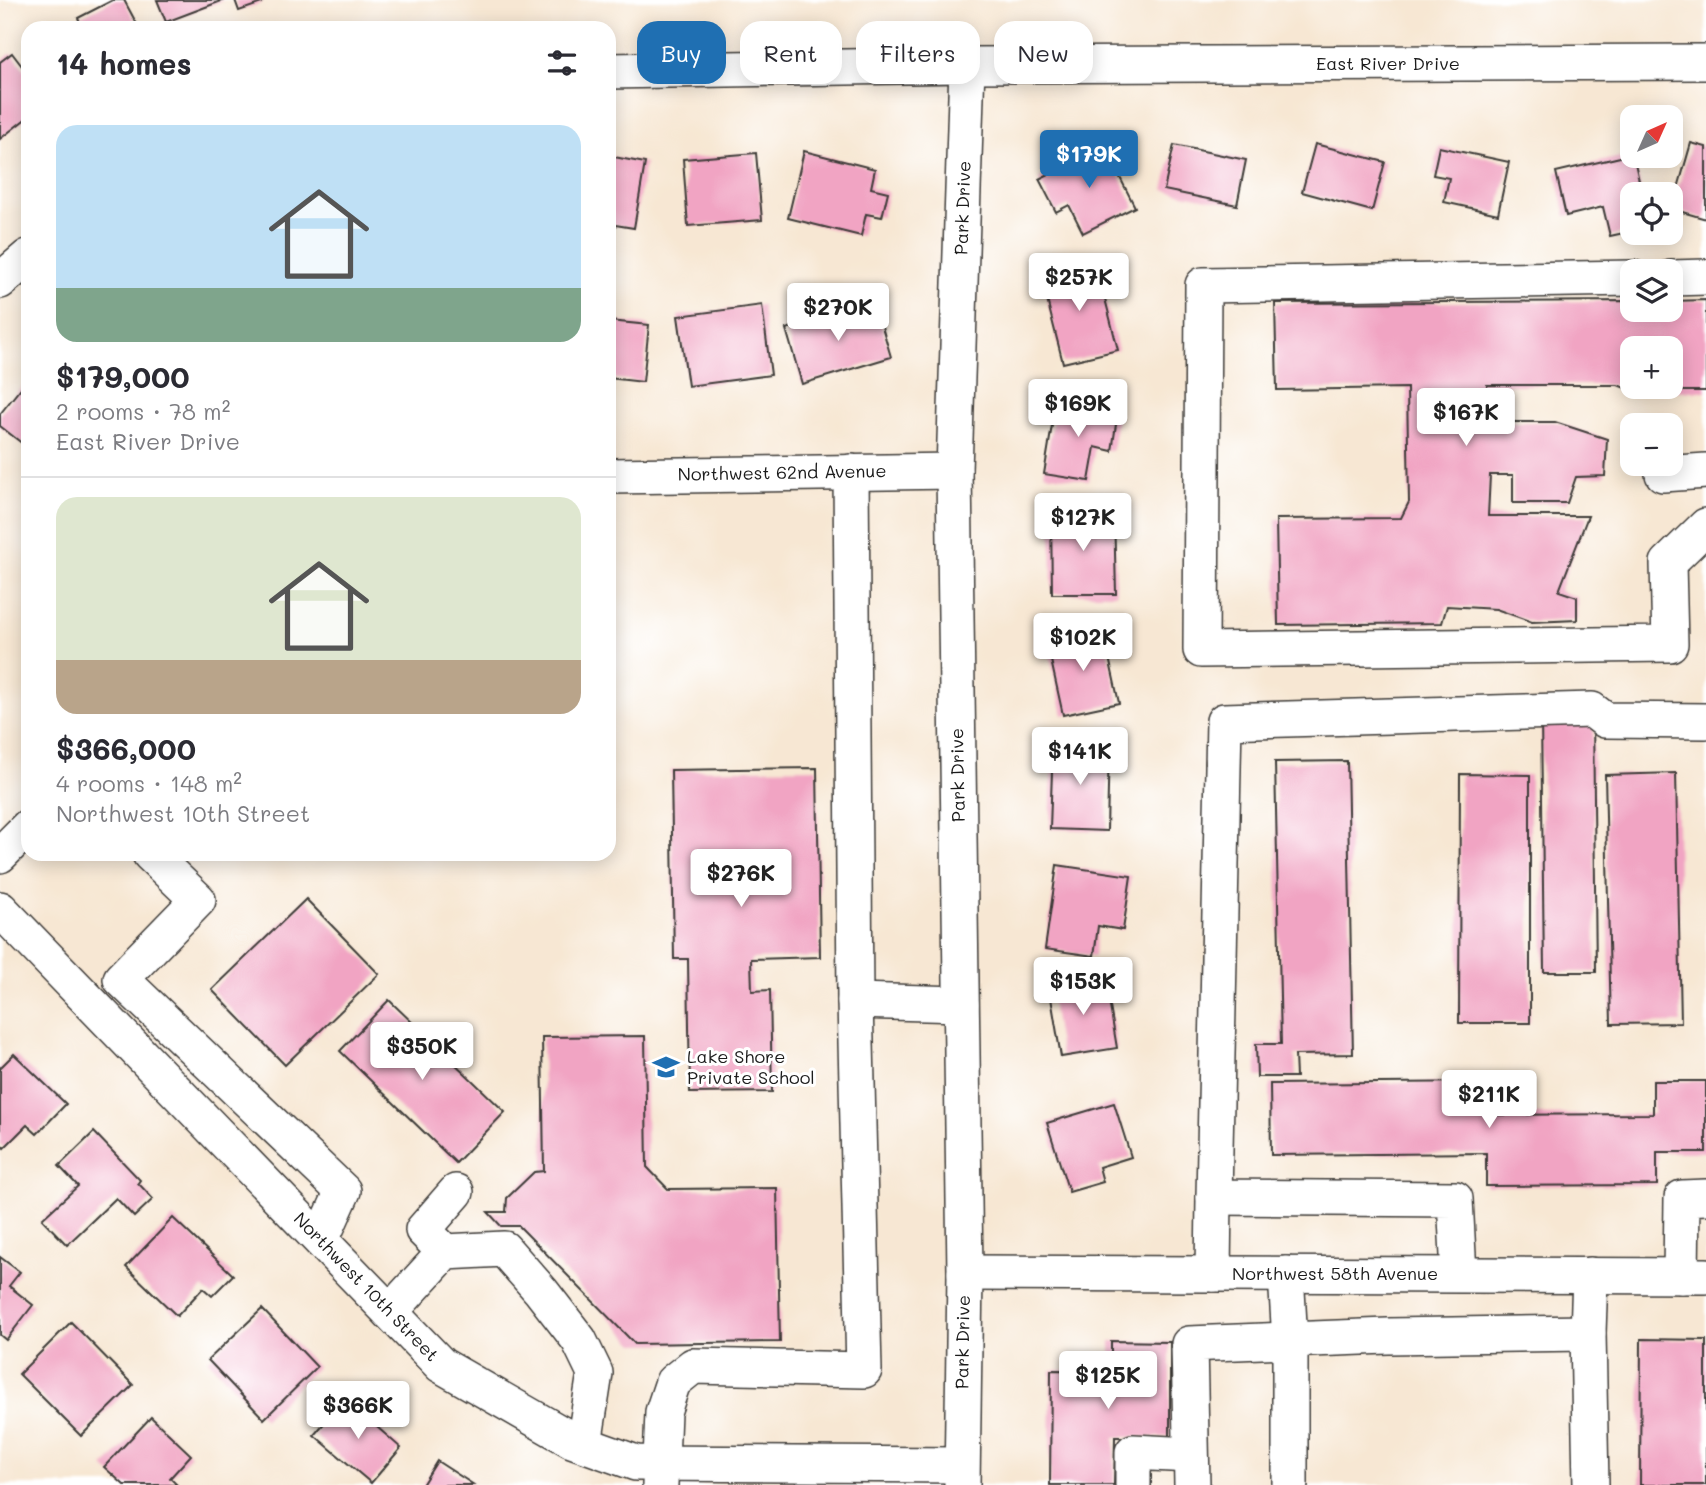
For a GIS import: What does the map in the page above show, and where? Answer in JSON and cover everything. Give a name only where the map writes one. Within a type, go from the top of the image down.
[{"type":"street","name":"East River Drive","points":[[980,65],[1706,62]]},
{"type":"street","name":"East River Drive","points":[[616,71],[856,67]]},
{"type":"street","name":"Park Drive","points":[[962,1475],[965,1273],[954,471],[966,84]]},
{"type":"street","points":[[0,281],[21,263]]},
{"type":"street","points":[[1683,278],[1706,277]]},
{"type":"street","points":[[1620,278],[1203,285],[1201,650],[1670,644],[1668,563],[1706,526]]},
{"type":"street","name":"Northwest 62nd Avenue","points":[[616,476],[954,471]]},
{"type":"street","points":[[1683,473],[1706,471]]},
{"type":"street","points":[[660,1474],[663,1412],[673,1382],[693,1366],[864,1370],[855,1002],[850,472]]},
{"type":"street","points":[[1213,1274],[1224,721],[1592,710],[1605,720],[1706,721]]},
{"type":"street","points":[[0,855],[21,834]]},
{"type":"street","points":[[94,1006],[198,900],[157,861]]},
{"type":"street","name":"Northwest 10th Street","points":[[0,909],[441,1365],[572,1440],[660,1474],[962,1475]]},
{"type":"street","points":[[121,979],[342,1191],[321,1240]]},
{"type":"street","points":[[855,1002],[961,1004]]},
{"type":"street","points":[[445,1252],[424,1230],[456,1192]]},
{"type":"street","points":[[1214,1197],[1455,1199],[1459,1274]]},
{"type":"street","points":[[1693,1276],[1682,1198],[1706,1197]]},
{"type":"street","points":[[390,1312],[445,1252],[504,1249],[541,1290],[579,1340],[595,1373],[584,1444]]},
{"type":"street","name":"Northwest 58th Avenue","points":[[965,1273],[1693,1276]]},
{"type":"street","points":[[1286,1274],[1290,1341],[1290,1485]]},
{"type":"street","points":[[1590,1275],[1588,1333],[1591,1485]]},
{"type":"street","points":[[1133,1485],[1133,1452],[1191,1470],[1189,1344],[1388,1336],[1588,1333]]},
{"type":"building","points":[[113,0],[124,0],[135,21],[80,21],[78,18]]},
{"type":"building","points":[[157,0],[224,0],[169,21],[166,21]]},
{"type":"building","points":[[235,0],[261,0],[262,3],[239,11]]},
{"type":"building","points":[[12,53],[21,65],[21,122],[0,139],[0,62]]},
{"type":"building","points":[[1691,143],[1706,147],[1706,219],[1683,212],[1683,182],[1680,182]]},
{"type":"building","points":[[1315,144],[1385,162],[1372,211],[1302,192]]},
{"type":"building","points":[[1174,145],[1246,160],[1237,205],[1164,190]]},
{"type":"building","points":[[1104,146],[1135,207],[1083,233],[1069,205],[1056,212],[1039,179]]},
{"type":"building","points":[[1439,147],[1509,162],[1498,214],[1444,202],[1449,178],[1433,175]]},
{"type":"building","points":[[804,151],[875,169],[871,188],[888,192],[882,217],[866,214],[861,236],[788,218]]},
{"type":"building","points":[[756,153],[762,220],[688,226],[683,159]]},
{"type":"building","points":[[616,157],[645,163],[634,228],[616,225]]},
{"type":"building","points":[[1620,157],[1620,168],[1636,168],[1639,182],[1620,182],[1620,234],[1610,236],[1603,207],[1566,216],[1556,172]]},
{"type":"building","points":[[1096,263],[1118,350],[1063,363],[1041,276]]},
{"type":"building","points":[[1706,300],[1706,391],[1683,391],[1683,336],[1620,336],[1620,386],[1487,385],[1489,422],[1555,422],[1607,439],[1605,476],[1576,477],[1567,503],[1513,503],[1513,475],[1490,475],[1488,516],[1588,516],[1559,591],[1577,597],[1577,620],[1532,622],[1496,609],[1447,606],[1442,623],[1278,625],[1276,519],[1401,518],[1409,502],[1407,388],[1277,390],[1275,303],[1620,301],[1620,322],[1683,322],[1683,301]]},
{"type":"building","points":[[875,303],[891,357],[802,384],[786,329]]},
{"type":"building","points":[[762,305],[771,375],[688,386],[678,316]]},
{"type":"building","points":[[616,322],[649,325],[643,382],[616,379]]},
{"type":"building","points":[[21,388],[21,442],[0,426],[0,414]]},
{"type":"building","points":[[1056,401],[1118,411],[1112,451],[1095,447],[1089,481],[1044,474]]},
{"type":"building","points":[[1051,512],[1114,512],[1116,594],[1052,594]]},
{"type":"building","points":[[1103,630],[1119,703],[1063,715],[1047,642]]},
{"type":"building","points":[[1541,714],[1593,714],[1596,972],[1544,972]]},
{"type":"building","points":[[1053,742],[1109,744],[1107,831],[1050,829]]},
{"type":"building","points":[[1347,761],[1353,1054],[1295,1055],[1296,1077],[1257,1077],[1256,1044],[1281,1044],[1275,762]]},
{"type":"building","points":[[817,768],[820,957],[751,959],[752,991],[770,990],[772,1092],[690,1093],[688,959],[674,959],[671,770]]},
{"type":"building","points":[[1676,773],[1681,1023],[1611,1024],[1605,775]]},
{"type":"building","points":[[1460,774],[1530,775],[1530,1023],[1459,1023]]},
{"type":"building","points":[[1057,865],[1131,876],[1123,930],[1098,926],[1094,956],[1045,949]]},
{"type":"building","points":[[306,899],[379,974],[285,1065],[212,990]]},
{"type":"building","points":[[1105,977],[1117,1048],[1061,1057],[1049,986]]},
{"type":"building","points":[[389,1000],[505,1112],[456,1163],[340,1051]]},
{"type":"building","points":[[645,1036],[647,1167],[668,1189],[777,1188],[780,1342],[635,1344],[519,1226],[501,1226],[488,1212],[506,1212],[507,1198],[534,1172],[544,1171],[542,1037]]},
{"type":"building","points":[[14,1054],[66,1104],[37,1134],[27,1125],[4,1148],[0,1144],[0,1068]]},
{"type":"building","points":[[1653,1081],[1706,1081],[1706,1152],[1657,1152],[1657,1185],[1486,1186],[1486,1153],[1271,1155],[1270,1084],[1489,1082],[1489,1115],[1653,1114]]},
{"type":"building","points":[[1114,1103],[1131,1157],[1099,1167],[1103,1182],[1069,1192],[1047,1123]]},
{"type":"building","points":[[94,1132],[140,1180],[138,1183],[153,1199],[134,1217],[116,1198],[67,1245],[42,1219],[78,1186],[59,1166]]},
{"type":"building","points":[[173,1218],[233,1275],[212,1296],[203,1288],[177,1316],[126,1267]]},
{"type":"building","points":[[0,1257],[20,1272],[9,1286],[33,1305],[6,1340],[0,1335]]},
{"type":"building","points":[[262,1309],[317,1367],[264,1419],[208,1360]]},
{"type":"building","points":[[71,1322],[133,1385],[81,1436],[19,1374]]},
{"type":"building","points":[[1641,1339],[1706,1340],[1706,1485],[1640,1485]]},
{"type":"building","points":[[1111,1341],[1170,1342],[1170,1437],[1115,1437],[1114,1485],[1050,1485],[1051,1370],[1111,1371]]},
{"type":"building","points":[[345,1399],[401,1448],[371,1483],[314,1435]]},
{"type":"building","points":[[151,1417],[191,1455],[170,1478],[177,1485],[124,1485],[104,1467]]},
{"type":"building","points":[[437,1461],[474,1485],[422,1485]]},
{"type":"place","name":"Lake Shore Private School","points":[[666,1067]]}]
